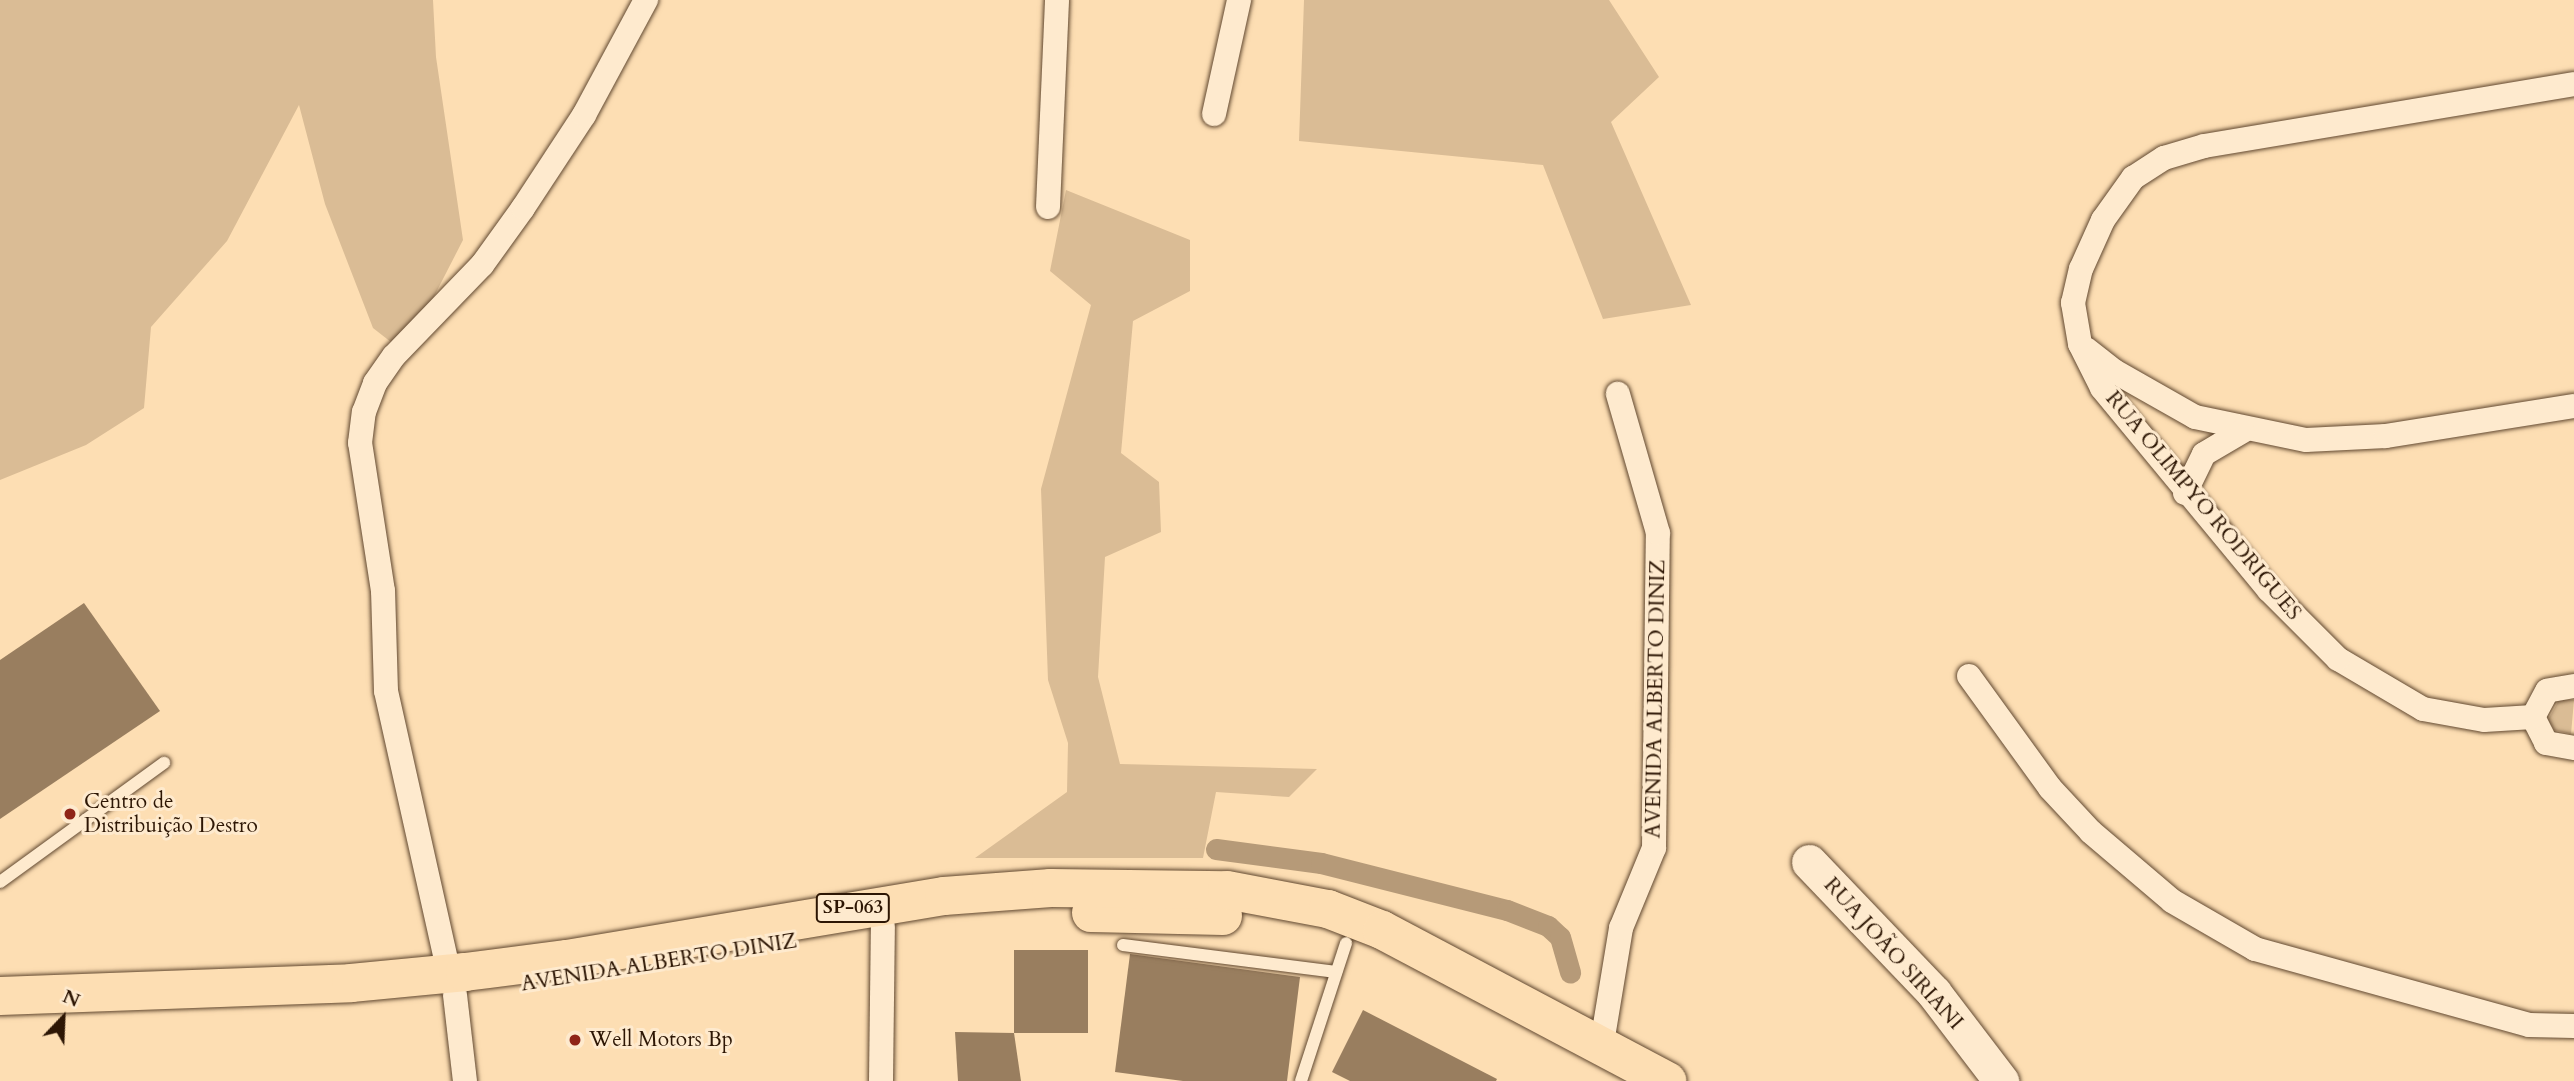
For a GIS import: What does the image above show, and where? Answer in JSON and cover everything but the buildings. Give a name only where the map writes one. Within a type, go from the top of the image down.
[{"type":"main road","name":"AVENIDA ALBERTO DINIZ","points":[[0,996],[351,983],[452,984],[567,959],[944,895],[1051,888],[1227,890],[1328,909],[1382,930],[1602,1043],[1667,1081]]},
{"type":"main road","name":"AVENIDA ALBERTO DINIZ","points":[[0,1020],[452,984],[991,915],[1212,915],[1282,924],[1341,957],[1436,982],[1616,1081]]},
{"type":"street","points":[[465,1081],[452,984],[386,691],[383,591],[360,443],[363,412],[375,383],[394,356],[482,265],[523,208],[584,115],[646,0]]},
{"type":"street","points":[[1048,207],[1057,0]]},
{"type":"street","points":[[1214,114],[1239,0]]},
{"type":"street","name":"RUA OLIMPYO RODRIGUES","points":[[2533,717],[2484,720],[2423,709],[2379,687],[2338,659],[2269,590],[2186,493],[2102,388],[2080,344],[2073,303],[2081,269],[2103,220],[2133,178],[2164,158],[2204,146],[2574,84]]},
{"type":"street","points":[[2080,344],[2114,371],[2195,418],[2243,431],[2306,440],[2386,436],[2574,406]]},
{"type":"street","name":"AVENIDA ALBERTO DINIZ","points":[[1602,1043],[1621,928],[1654,848],[1658,533],[1618,394]]},
{"type":"street","points":[[2186,493],[2204,454],[2243,431]]},
{"type":"street","points":[[1969,676],[2050,788],[2091,832],[2172,901],[2255,949],[2529,1025],[2574,1026]]},
{"type":"street","points":[[2574,686],[2547,691],[2533,717],[2546,743],[2574,748]]},
{"type":"street","name":"RUA JOÃO SIRIANI","points":[[1809,862],[1934,993],[2001,1081]]},
{"type":"street","points":[[881,1081],[883,927]]},
{"type":"lane","points":[[0,882],[164,763]]},
{"type":"lane","points":[[1123,945],[1341,957],[1301,1081]]},
{"type":"shaded area","points":[[0,0],[433,0],[436,57],[463,240],[405,353],[373,328],[325,204],[299,105],[227,241],[151,327],[144,408],[86,445],[0,480]]},
{"type":"shaded area","points":[[1304,0],[1609,0],[1659,77],[1611,122],[1691,305],[1603,319],[1543,165],[1299,141]]},
{"type":"shaded area","points":[[1066,190],[1190,240],[1190,291],[1133,321],[1121,453],[1159,482],[1161,532],[1105,557],[1098,677],[1120,764],[1317,769],[1289,797],[1216,792],[1203,858],[975,858],[1067,792],[1068,743],[1048,680],[1041,489],[1091,305],[1050,271]]},
{"type":"shaded area","points":[[2559,700],[2574,700],[2571,734],[2554,730],[2548,720]]},
{"type":"waterway","points":[[1216,849],[1321,863],[1507,910],[1548,926],[1560,937],[1570,973]]},
{"type":"place","name":"Centro de Distribuição Destro","points":[[70,814]]},
{"type":"place","name":"Well Motors Bp","points":[[575,1040]]}]
